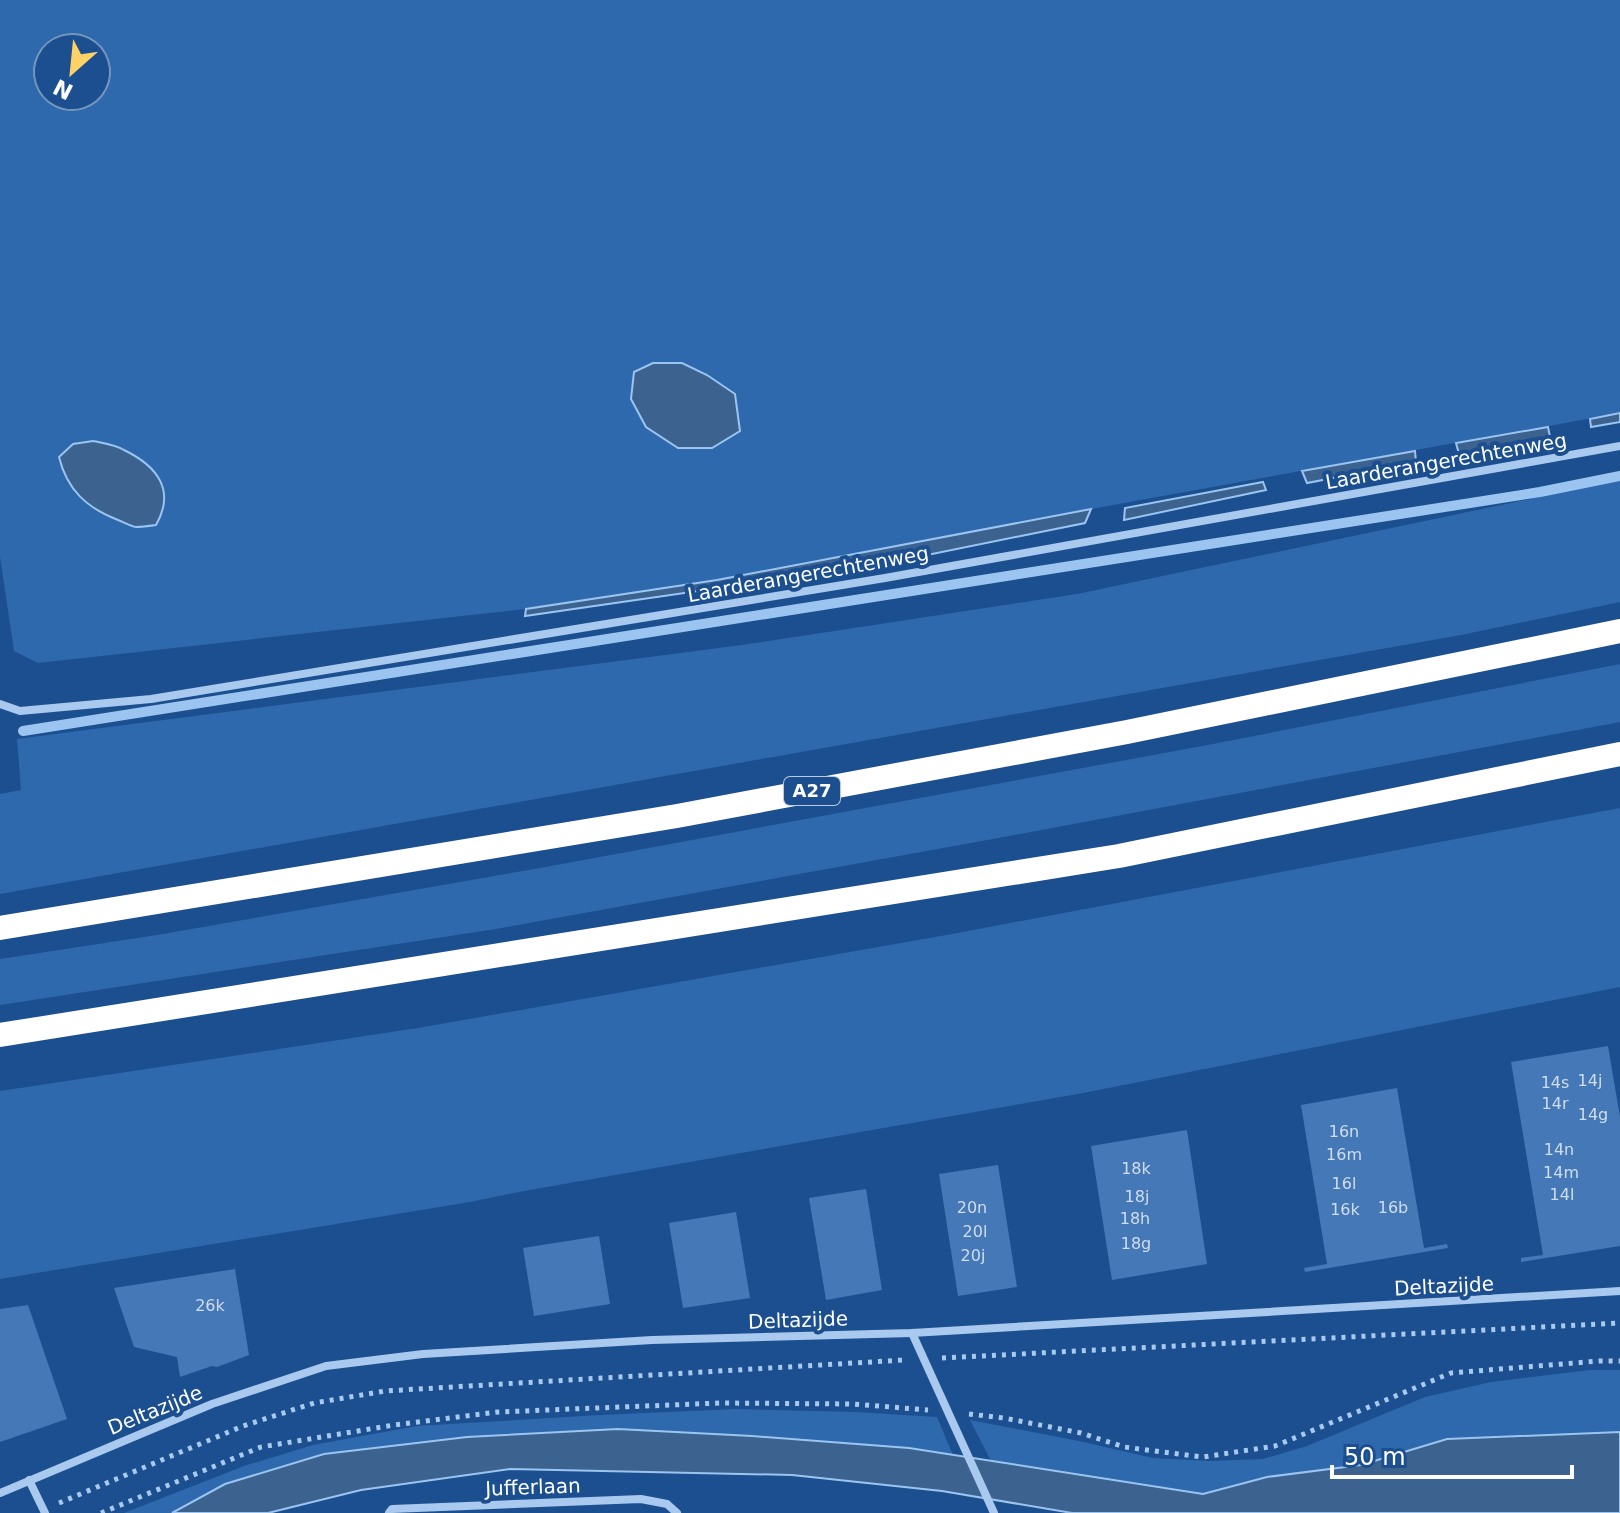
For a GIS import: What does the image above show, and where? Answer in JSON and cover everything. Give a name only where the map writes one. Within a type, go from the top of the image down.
[{"type":"highway","name":"A27","points":[[0,928],[677,816],[1127,732],[1620,631]]},
{"type":"highway","points":[[0,1035],[1119,856],[1620,754]]},
{"type":"street","name":"Laarderangerechtenweg","points":[[0,704],[20,711],[151,699],[885,578],[1620,446]]},
{"type":"street","name":"Deltazijde","points":[[0,1493],[212,1404],[326,1366],[423,1354],[652,1340],[912,1333],[1620,1291]]},
{"type":"street","points":[[912,1333],[994,1513]]},
{"type":"street","points":[[29,1480],[44,1512]]},
{"type":"street","name":"Jufferlaan","points":[[389,1513],[392,1509],[641,1499],[667,1504],[677,1513]]},
{"type":"path","points":[[44,1512],[243,1426],[314,1403],[385,1391],[1620,1323]]},
{"type":"path","points":[[101,1513],[261,1447],[498,1412],[720,1403],[853,1404],[1004,1418],[1081,1433],[1124,1447],[1203,1457],[1275,1446],[1451,1373],[1620,1361]]},
{"type":"shaded area","points":[[0,0],[1620,0],[1620,413],[717,580],[526,609],[38,663],[14,651],[0,557]]},
{"type":"shaded area","points":[[653,363],[682,363],[735,394],[740,431],[712,448],[678,448],[646,427],[631,399],[634,372]]},
{"type":"shaded area","points":[[1620,413],[1620,422],[1591,427],[1590,419]]},
{"type":"shaded area","points":[[1548,427],[1550,437],[1459,454],[1456,443]]},
{"type":"shaded area","points":[[93,441],[113,445],[136,456],[160,480],[164,501],[156,525],[136,527],[107,515],[88,503],[73,488],[59,457],[73,444]]},
{"type":"shaded area","points":[[1415,451],[1416,462],[1307,483],[1302,471]]},
{"type":"shaded area","points":[[1620,480],[1620,602],[1461,635],[0,894],[0,794],[21,790],[17,739],[742,645],[1077,594]]},
{"type":"shaded area","points":[[1263,482],[1266,490],[1124,520],[1125,508]]},
{"type":"shaded area","points":[[1091,509],[1085,523],[878,565],[525,616],[526,609],[717,580]]},
{"type":"shaded area","points":[[1620,664],[1620,722],[496,929],[0,1005],[0,959],[157,935],[540,868],[1213,744]]},
{"type":"shaded area","points":[[1620,808],[1620,987],[1078,1094],[470,1202],[0,1279],[0,1091],[418,1028],[952,934]]},
{"type":"shaded area","points":[[1590,1370],[1620,1370],[1620,1432],[1447,1439],[1361,1465],[1267,1477],[1203,1494],[991,1461],[970,1420],[1153,1458],[1211,1461],[1263,1459],[1307,1446],[1425,1397],[1491,1382]]},
{"type":"shaded area","points":[[735,1409],[937,1417],[953,1455],[909,1448],[618,1429],[467,1437],[225,1484],[172,1513],[124,1513],[244,1466],[313,1445],[417,1426]]},
{"type":"shaded area","points":[[618,1429],[909,1448],[1203,1494],[1267,1477],[1361,1465],[1447,1439],[1620,1432],[1620,1513],[1072,1513],[942,1491],[792,1475],[510,1469],[361,1490],[268,1513],[172,1513],[225,1484],[324,1454],[467,1437]]},
{"type":"building","points":[[1608,1046],[1620,1117],[1620,1246],[1521,1262],[1521,1258],[1543,1255],[1511,1062]]},
{"type":"building","points":[[1397,1088],[1424,1248],[1447,1244],[1448,1248],[1305,1272],[1304,1268],[1327,1264],[1301,1105]]},
{"type":"building","points":[[1187,1130],[1207,1264],[1112,1280],[1091,1146]]},
{"type":"building","points":[[998,1165],[1017,1287],[958,1296],[939,1174]]},
{"type":"building","points":[[866,1189],[882,1290],[826,1300],[809,1198]]},
{"type":"building","points":[[736,1212],[750,1298],[683,1308],[669,1223]]},
{"type":"building","points":[[599,1236],[610,1304],[534,1316],[523,1248]]},
{"type":"building","points":[[235,1269],[249,1355],[180,1377],[177,1357],[134,1347],[114,1288]]},
{"type":"building","points":[[28,1305],[67,1419],[0,1442],[0,1309]]},
{"type":"waterway","points":[[23,731],[1540,492],[1620,476]]}]
